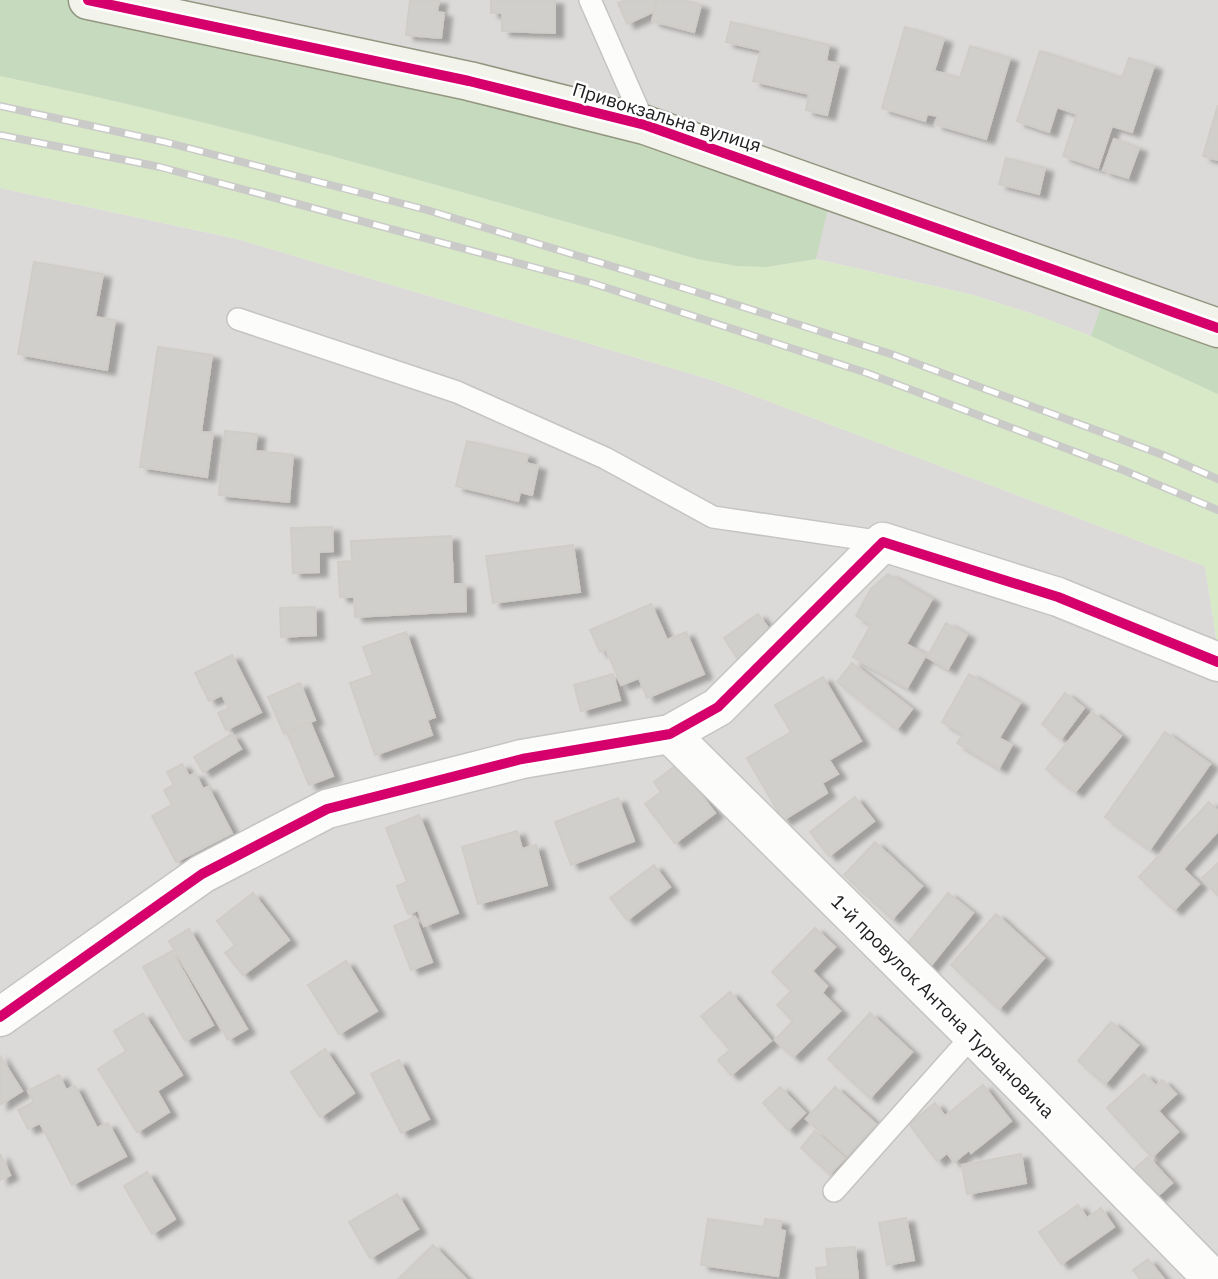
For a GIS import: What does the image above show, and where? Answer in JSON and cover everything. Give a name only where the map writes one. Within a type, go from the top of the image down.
[{"type":"street","name":"Привокзальна вулиця","points":[[88,0],[469,81],[645,125],[1218,328]]},
{"type":"street","points":[[0,1017],[202,874],[327,809],[522,759],[670,734],[718,707],[883,542],[1058,597],[1218,662]]},
{"type":"street","name":"1-й провулок Антона Турчановича","points":[[670,734],[973,1035],[1213,1279]]},
{"type":"lane","points":[[590,0],[645,125]]},
{"type":"lane","points":[[238,319],[457,392],[605,458],[713,517],[883,542]]},
{"type":"lane","points":[[834,1191],[973,1035]]},
{"type":"shaded area","points":[[0,0],[1218,0],[1218,394],[1091,336],[973,295],[816,259],[766,267],[257,135],[0,76]]},
{"type":"shaded area","points":[[0,188],[237,239],[712,380],[1205,566],[1218,649],[1218,1279],[0,1279]]},
{"type":"green space","points":[[0,0],[88,0],[832,191],[816,259],[766,267],[736,266],[697,259],[263,138],[0,76]]},
{"type":"green space","points":[[0,76],[263,138],[697,259],[736,266],[766,267],[816,259],[973,295],[1091,336],[1218,394],[1218,649],[1205,566],[712,380],[237,239],[0,188]]},
{"type":"green space","points":[[1107,290],[1218,328],[1218,394],[1091,336]]},
{"type":"building","points":[[410,0],[439,0],[437,12],[444,13],[441,38],[406,35]]},
{"type":"building","points":[[491,0],[555,0],[555,33],[502,31],[502,13],[491,13]]},
{"type":"building","points":[[626,0],[657,2],[655,11],[627,24],[618,3]]},
{"type":"building","points":[[657,0],[683,0],[701,5],[694,32],[652,21]]},
{"type":"building","points":[[731,22],[829,45],[826,61],[839,64],[827,115],[806,110],[809,94],[753,81],[761,50],[726,42]]},
{"type":"building","points":[[905,27],[944,39],[934,71],[960,78],[970,46],[1010,58],[986,139],[935,124],[938,116],[927,114],[925,121],[882,108]]},
{"type":"building","points":[[1040,51],[1122,78],[1129,58],[1154,66],[1132,132],[1112,126],[1098,168],[1063,156],[1077,114],[1057,107],[1049,132],[1017,121]]},
{"type":"building","points":[[1218,105],[1218,160],[1203,156]]},
{"type":"building","points":[[1114,139],[1139,148],[1128,178],[1103,170]]},
{"type":"building","points":[[1006,158],[1045,168],[1039,194],[999,184]]},
{"type":"building","points":[[34,262],[103,274],[95,317],[115,320],[107,370],[18,354]]},
{"type":"building","points":[[158,347],[212,355],[201,432],[213,433],[207,477],[140,467]]},
{"type":"building","points":[[225,431],[257,434],[255,451],[293,455],[289,502],[219,495]]},
{"type":"building","points":[[467,441],[528,455],[526,463],[538,466],[532,495],[520,492],[518,501],[456,486]]},
{"type":"building","points":[[332,527],[333,551],[319,552],[319,572],[293,573],[291,528]]},
{"type":"building","points":[[451,536],[453,584],[465,584],[466,611],[355,617],[354,597],[340,597],[338,562],[352,561],[351,541]]},
{"type":"building","points":[[573,545],[580,592],[493,603],[486,556]]},
{"type":"building","points":[[888,574],[932,599],[906,644],[926,655],[907,688],[853,657],[871,625],[856,616],[871,589]]},
{"type":"building","points":[[651,604],[667,640],[686,632],[704,674],[647,698],[639,678],[621,685],[606,649],[600,652],[590,630]]},
{"type":"building","points":[[315,607],[316,635],[281,637],[280,608]]},
{"type":"building","points":[[758,614],[774,636],[739,661],[724,638]]},
{"type":"building","points":[[946,623],[967,635],[948,669],[927,657]]},
{"type":"building","points":[[406,632],[435,717],[427,720],[432,735],[375,755],[350,683],[373,675],[363,647]]},
{"type":"building","points":[[232,655],[261,712],[226,730],[218,713],[229,708],[222,695],[209,701],[195,673]]},
{"type":"building","points":[[852,663],[912,709],[897,729],[837,682]]},
{"type":"building","points":[[613,674],[620,700],[581,711],[574,685]]},
{"type":"building","points":[[969,674],[1020,703],[999,738],[1012,745],[999,768],[957,743],[963,734],[942,722]]},
{"type":"building","points":[[823,677],[861,741],[829,760],[838,774],[822,783],[827,793],[783,820],[747,758],[791,732],[775,705]]},
{"type":"building","points":[[300,683],[315,720],[284,734],[268,697]]},
{"type":"building","points":[[1065,693],[1084,708],[1061,739],[1042,724]]},
{"type":"building","points":[[1092,712],[1121,736],[1075,792],[1046,769]]},
{"type":"building","points":[[310,722],[333,776],[309,785],[287,732]]},
{"type":"building","points":[[1165,732],[1210,764],[1150,849],[1105,817]]},
{"type":"building","points":[[232,734],[241,749],[203,772],[194,757]]},
{"type":"building","points":[[182,764],[189,776],[195,773],[203,789],[208,787],[232,833],[176,862],[152,816],[172,805],[164,790],[174,785],[167,772]]},
{"type":"building","points":[[678,764],[715,813],[675,843],[645,804],[661,792],[654,782]]},
{"type":"building","points":[[855,797],[874,821],[829,856],[810,832]]},
{"type":"building","points":[[618,798],[634,841],[571,865],[555,822]]},
{"type":"building","points":[[1209,802],[1218,811],[1218,831],[1183,869],[1199,884],[1174,910],[1139,877]]},
{"type":"building","points":[[419,815],[458,913],[424,926],[418,910],[408,914],[397,886],[407,882],[386,828]]},
{"type":"building","points":[[517,831],[522,849],[536,845],[547,885],[478,904],[462,847]]},
{"type":"building","points":[[875,842],[922,886],[892,919],[844,875]]},
{"type":"building","points":[[1218,863],[1218,894],[1217,895],[1202,878]]},
{"type":"building","points":[[654,865],[670,887],[627,920],[610,898]]},
{"type":"building","points":[[253,893],[289,940],[243,975],[225,953],[235,945],[217,921]]},
{"type":"building","points":[[948,893],[973,913],[928,969],[903,949]]},
{"type":"building","points":[[996,914],[1044,958],[999,1009],[951,965]]},
{"type":"building","points":[[415,917],[432,962],[411,970],[394,926]]},
{"type":"building","points":[[815,928],[835,947],[812,971],[827,986],[822,993],[840,1011],[793,1057],[775,1040],[793,1021],[777,1005],[791,991],[772,972]]},
{"type":"building","points":[[189,929],[247,1029],[228,1040],[169,941]]},
{"type":"building","points":[[172,951],[213,1025],[185,1041],[143,967]]},
{"type":"building","points":[[346,961],[377,1011],[339,1034],[308,985]]},
{"type":"building","points":[[730,992],[771,1041],[731,1075],[718,1060],[730,1050],[701,1016]]},
{"type":"building","points":[[143,1013],[182,1075],[157,1091],[169,1112],[137,1132],[98,1069],[126,1051],[114,1031]]},
{"type":"building","points":[[870,1013],[912,1052],[870,1098],[828,1059]]},
{"type":"building","points":[[1111,1022],[1138,1045],[1105,1084],[1078,1061]]},
{"type":"building","points":[[325,1049],[354,1093],[320,1117],[291,1072]]},
{"type":"building","points":[[0,1056],[22,1091],[0,1105]]},
{"type":"building","points":[[399,1060],[429,1119],[401,1133],[371,1074]]},
{"type":"building","points":[[1144,1074],[1156,1086],[1162,1080],[1176,1094],[1158,1111],[1178,1132],[1152,1157],[1107,1108]]},
{"type":"building","points":[[59,1075],[66,1090],[75,1086],[97,1128],[108,1123],[126,1156],[72,1185],[40,1123],[28,1129],[18,1110],[34,1102],[28,1091]]},
{"type":"building","points":[[983,1085],[1011,1121],[971,1153],[969,1150],[954,1162],[947,1153],[937,1161],[909,1124],[935,1103],[945,1116]]},
{"type":"building","points":[[780,1087],[805,1113],[788,1130],[763,1103]]},
{"type":"building","points":[[835,1087],[876,1124],[847,1156],[806,1119]]},
{"type":"building","points":[[815,1131],[845,1158],[830,1174],[801,1148]]},
{"type":"building","points":[[0,1154],[10,1175],[0,1180]]},
{"type":"building","points":[[1021,1154],[1026,1183],[967,1194],[962,1165]]},
{"type":"building","points":[[1148,1157],[1172,1183],[1154,1199],[1130,1173]]},
{"type":"building","points":[[147,1172],[175,1219],[152,1234],[124,1186]]},
{"type":"building","points":[[397,1194],[418,1229],[370,1258],[349,1222]]},
{"type":"building","points":[[1078,1205],[1087,1218],[1101,1208],[1114,1227],[1061,1264],[1039,1232]]},
{"type":"building","points":[[906,1218],[914,1260],[887,1265],[879,1223]]},
{"type":"building","points":[[708,1219],[764,1227],[765,1219],[781,1221],[780,1230],[785,1231],[778,1276],[701,1265]]},
{"type":"building","points":[[433,1245],[466,1279],[398,1279]]},
{"type":"building","points":[[855,1247],[858,1279],[817,1279],[816,1268],[828,1267],[826,1249]]},
{"type":"building","points":[[1148,1259],[1164,1279],[1140,1279],[1133,1270]]},
{"type":"railway","points":[[0,106],[165,142],[427,210],[690,290],[891,354],[1163,455],[1218,479]]},
{"type":"railway","points":[[0,135],[160,167],[592,283],[867,373],[1123,470],[1218,510]]},
{"type":"cycle path","points":[[88,0],[469,81],[645,125],[1218,328]]},
{"type":"cycle path","points":[[0,1017],[202,874],[327,809],[522,759],[670,734],[718,707],[883,542],[1058,597],[1218,662]]}]
